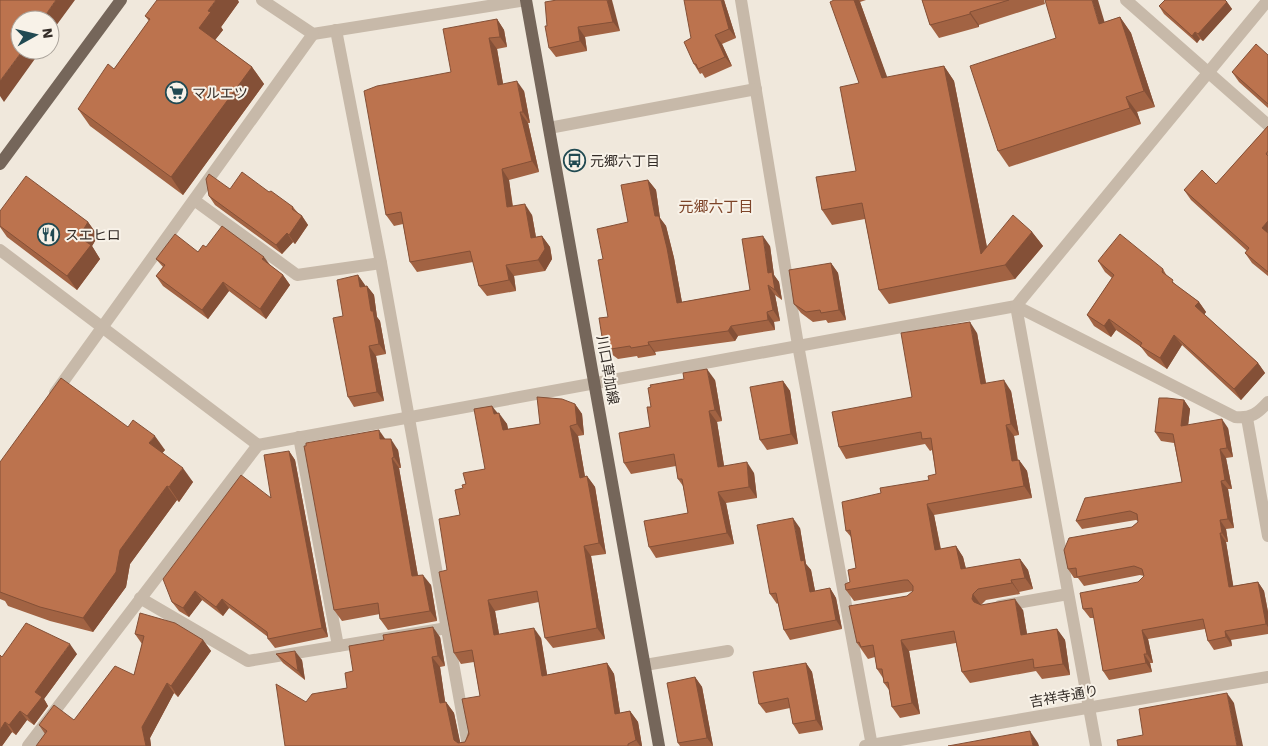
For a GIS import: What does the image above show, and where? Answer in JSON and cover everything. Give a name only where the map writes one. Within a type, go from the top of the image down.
[{"type":"main road","points":[[0,164],[121,0]]},
{"type":"main road","name":"川口草加線","points":[[526,0],[659,746]]},
{"type":"street","points":[[262,0],[313,34],[526,0]]},
{"type":"street","points":[[741,0],[798,345],[851,610],[869,746]]},
{"type":"street","points":[[1126,0],[1268,125]]},
{"type":"street","points":[[1016,306],[1268,0]]},
{"type":"street","points":[[336,30],[381,263],[468,746]]},
{"type":"street","points":[[46,405],[313,34]]},
{"type":"street","points":[[549,128],[756,89]]},
{"type":"street","points":[[194,200],[297,275],[381,263]]},
{"type":"street","points":[[0,250],[104,326],[258,445]]},
{"type":"street","points":[[1016,306],[1063,541],[1096,746]]},
{"type":"street","points":[[28,746],[258,445],[1016,306],[1235,417],[1247,418],[1258,413],[1268,402]]},
{"type":"street","points":[[1247,418],[1268,536]]},
{"type":"street","points":[[299,436],[338,646]]},
{"type":"street","points":[[988,608],[1072,595]]},
{"type":"street","points":[[140,598],[248,661],[447,628]]},
{"type":"street","points":[[645,665],[728,651]]},
{"type":"street","name":"吉祥寺通り","points":[[869,746],[1268,676]]},
{"type":"building","points":[[0,0],[56,0],[49,10],[10,10],[10,60],[16,60],[0,81]]},
{"type":"building","points":[[157,0],[216,0],[208,11],[211,12],[199,28],[252,67],[171,177],[78,109],[108,64],[114,69],[150,19],[145,16]]},
{"type":"building","points":[[557,0],[607,0],[613,22],[578,27],[580,41],[549,48],[545,26],[547,26],[545,2]]},
{"type":"building","points":[[684,0],[721,0],[729,29],[715,35],[725,57],[698,69],[684,42],[691,38]]},
{"type":"building","points":[[834,0],[854,0],[882,78],[944,66],[981,254],[1013,215],[1032,232],[1005,265],[879,290],[862,203],[822,210],[816,177],[856,171],[840,87],[859,83],[830,2]]},
{"type":"building","points":[[922,0],[1009,0],[970,12],[970,14],[930,25]]},
{"type":"building","points":[[1045,0],[1092,0],[1099,24],[1120,17],[1144,91],[1126,97],[1130,108],[998,151],[970,66],[1056,38]]},
{"type":"building","points":[[1165,0],[1225,0],[1227,2],[1198,34],[1195,32],[1192,36],[1159,6]]},
{"type":"building","points":[[497,19],[500,37],[489,38],[498,85],[517,81],[523,112],[520,112],[532,161],[502,169],[507,207],[525,204],[531,238],[542,236],[545,249],[538,260],[506,265],[509,280],[479,286],[470,251],[410,262],[401,212],[386,215],[364,91],[377,86],[451,72],[443,29]]},
{"type":"building","points":[[1256,44],[1268,55],[1268,104],[1232,72]]},
{"type":"building","points":[[1268,126],[1268,151],[1266,154],[1268,156],[1268,221],[1262,228],[1268,233],[1268,272],[1245,253],[1249,248],[1184,190],[1202,170],[1216,184]]},
{"type":"building","points":[[242,172],[293,207],[292,209],[302,216],[289,235],[287,233],[276,245],[209,196],[206,179],[209,174],[230,189]]},
{"type":"building","points":[[26,176],[88,222],[79,237],[91,245],[67,276],[0,226],[0,211]]},
{"type":"building","points":[[648,180],[655,216],[659,216],[667,248],[677,303],[750,290],[742,239],[763,236],[768,273],[772,272],[775,290],[768,285],[773,310],[767,312],[768,320],[731,326],[728,331],[648,342],[649,345],[631,348],[630,346],[611,349],[603,343],[599,318],[608,317],[598,260],[603,259],[597,229],[628,222],[621,185]]},
{"type":"building","points":[[222,226],[264,257],[262,259],[283,275],[260,309],[223,282],[202,310],[156,276],[165,265],[156,259],[175,234],[198,252],[203,245],[206,247]]},
{"type":"building","points":[[1120,234],[1163,269],[1162,272],[1173,280],[1172,282],[1199,302],[1195,306],[1258,363],[1234,389],[1174,335],[1160,358],[1140,346],[1142,343],[1109,319],[1104,326],[1087,315],[1114,275],[1098,261]]},
{"type":"building","points":[[831,263],[839,310],[821,313],[820,310],[806,312],[794,304],[789,270]]},
{"type":"building","points":[[358,275],[360,287],[367,286],[379,344],[369,346],[377,392],[348,397],[333,318],[343,316],[337,280]]},
{"type":"building","points":[[970,322],[981,384],[1004,380],[1011,424],[1006,425],[1012,461],[1019,460],[1024,486],[927,504],[935,550],[956,546],[961,569],[1020,559],[1025,578],[1011,580],[1012,583],[978,589],[973,594],[972,599],[981,605],[1015,599],[1021,635],[1057,629],[1063,664],[1034,668],[1033,659],[962,672],[954,631],[901,640],[912,703],[892,707],[888,682],[884,683],[882,669],[877,669],[873,645],[861,647],[859,642],[857,643],[849,606],[907,596],[913,591],[913,586],[908,580],[904,580],[846,590],[845,584],[850,582],[848,570],[856,568],[850,530],[846,531],[842,502],[881,493],[880,488],[929,480],[928,476],[936,474],[931,438],[922,439],[921,432],[839,447],[832,412],[912,397],[901,333]]},
{"type":"building","points":[[707,369],[715,410],[709,411],[718,467],[747,462],[749,487],[718,492],[727,533],[649,547],[644,521],[688,513],[682,479],[678,479],[674,454],[624,463],[619,433],[650,427],[647,407],[651,407],[648,388],[651,387],[650,385],[684,379],[683,373]]},
{"type":"building","points":[[61,378],[128,427],[133,420],[155,436],[149,443],[183,468],[169,487],[167,486],[120,550],[116,572],[83,618],[40,607],[0,592],[0,462]]},
{"type":"building","points":[[783,381],[791,434],[760,440],[750,387]]},
{"type":"building","points":[[537,397],[562,399],[575,404],[577,424],[570,426],[580,478],[587,476],[599,543],[584,546],[597,628],[545,638],[537,591],[488,600],[494,635],[534,628],[542,676],[607,663],[615,714],[630,711],[636,740],[628,744],[628,746],[285,746],[276,684],[306,702],[312,694],[347,688],[345,673],[353,671],[349,646],[384,640],[383,635],[433,627],[438,656],[432,657],[440,703],[446,702],[454,740],[458,743],[465,742],[469,734],[462,699],[480,696],[472,650],[454,653],[439,572],[447,570],[439,519],[460,515],[455,490],[463,488],[462,485],[466,484],[463,473],[485,469],[474,409],[492,406],[494,414],[499,413],[503,430],[540,424]]},
{"type":"building","points":[[1159,398],[1184,400],[1181,426],[1222,419],[1227,448],[1220,449],[1225,480],[1221,481],[1228,519],[1220,520],[1222,533],[1220,533],[1229,587],[1258,582],[1266,624],[1225,631],[1226,637],[1208,641],[1203,619],[1142,630],[1147,654],[1144,654],[1146,663],[1103,671],[1092,608],[1083,609],[1080,593],[1138,582],[1144,576],[1142,569],[1134,566],[1077,577],[1076,568],[1068,569],[1064,550],[1069,538],[1132,527],[1138,522],[1137,514],[1130,511],[1076,521],[1085,498],[1182,482],[1173,434],[1155,432]]},
{"type":"building","points":[[379,430],[380,439],[391,439],[394,457],[392,458],[412,576],[423,575],[430,611],[380,619],[378,603],[334,610],[304,446],[306,446],[306,443]]},
{"type":"building","points":[[289,451],[322,628],[268,639],[267,632],[222,599],[216,607],[195,591],[183,608],[172,602],[163,579],[241,475],[271,498],[264,455]]},
{"type":"building","points":[[793,518],[801,561],[804,560],[810,592],[830,588],[836,620],[784,630],[776,593],[770,594],[757,525]]},
{"type":"building","points":[[140,613],[175,623],[203,640],[171,686],[167,683],[142,727],[146,746],[36,746],[47,731],[39,725],[54,705],[74,720],[115,666],[134,675],[144,636],[135,634]]},
{"type":"building","points":[[26,623],[70,644],[35,692],[42,697],[27,716],[20,711],[9,725],[5,722],[0,730],[0,655],[2,657]]},
{"type":"building","points":[[295,651],[298,671],[276,654]]},
{"type":"building","points":[[806,663],[816,720],[793,724],[788,698],[759,704],[753,672]]},
{"type":"building","points":[[695,677],[707,738],[678,743],[667,683]]},
{"type":"building","points":[[1227,693],[1237,746],[1118,746],[1117,740],[1143,735],[1139,709]]},
{"type":"building","points":[[1030,731],[1033,746],[948,746]]},
{"type":"place","name":"マルエツ","points":[[176,93]]},
{"type":"place","name":"元郷六丁目","points":[[574,161]]},
{"type":"place","name":"スエヒロ","points":[[49,235]]},
{"type":"district","name":"元郷六丁目","points":[[716,207]]}]
